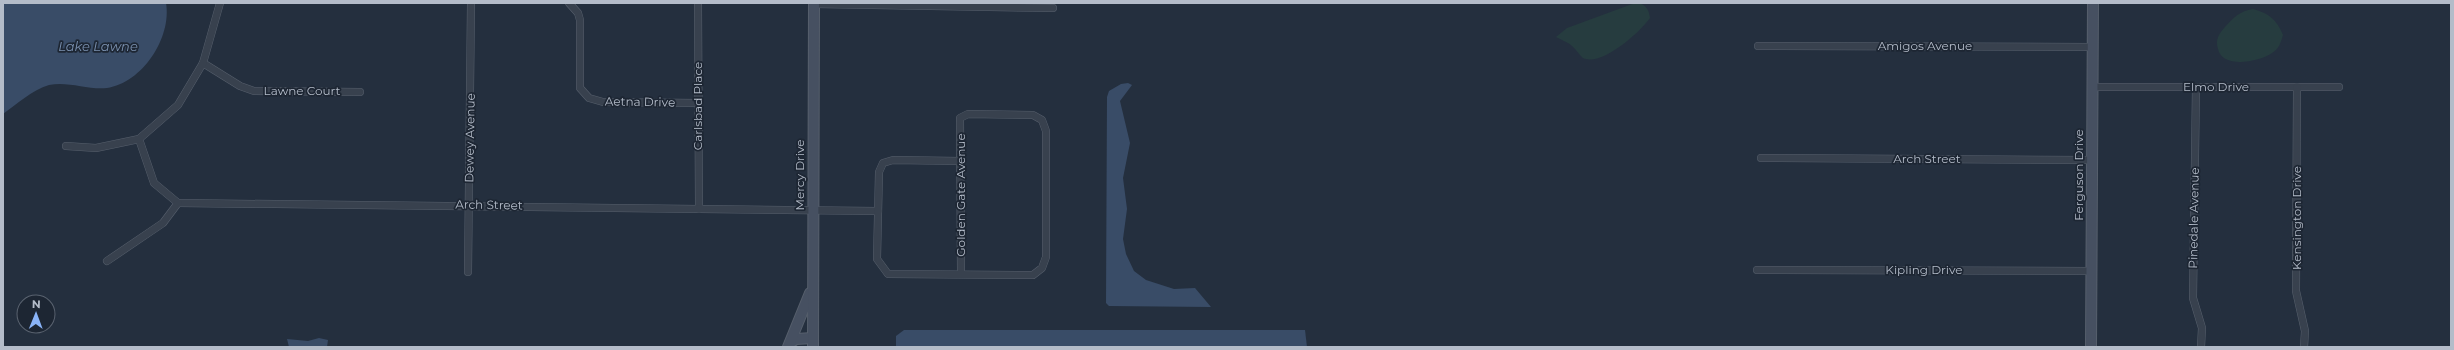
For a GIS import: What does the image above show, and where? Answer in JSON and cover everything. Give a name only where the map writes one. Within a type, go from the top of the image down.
[{"type":"street","points":[[66,146],[96,148],[139,139],[178,105],[203,63],[220,3]]},
{"type":"street","name":"Dewey Avenue","points":[[468,272],[471,3]]},
{"type":"street","name":"Aetna Drive","points":[[569,3],[578,13],[580,20],[580,88],[589,98],[603,102],[698,103]]},
{"type":"street","name":"Carlsbad Place","points":[[698,3],[699,209]]},
{"type":"street","name":"Ferguson Drive","points":[[2091,347],[2093,3]]},
{"type":"street","points":[[814,4],[1053,8]]},
{"type":"street","name":"Mercy Drive","points":[[813,342],[814,4]]},
{"type":"street","name":"Amigos Avenue","points":[[1758,46],[2093,47]]},
{"type":"street","name":"Lawne Court","points":[[203,63],[240,86],[254,91],[360,92]]},
{"type":"street","name":"Elmo Drive","points":[[2093,86],[2339,88]]},
{"type":"street","name":"Pinedale Avenue","points":[[2196,87],[2193,298],[2202,328],[2201,347]]},
{"type":"street","name":"Kensington Drive","points":[[2297,87],[2296,291],[2305,331],[2304,347]]},
{"type":"street","name":"Golden Gate Avenue","points":[[968,114],[1033,115],[1042,120],[1046,131],[1046,257],[1042,268],[1032,275],[961,273],[961,161],[960,118],[968,114]]},
{"type":"street","points":[[107,261],[163,223],[178,203],[154,183],[139,139]]},
{"type":"street","name":"Arch Street","points":[[1761,158],[2092,160]]},
{"type":"street","points":[[961,161],[893,160],[884,163],[879,172],[877,259],[881,268],[888,274],[961,273]]},
{"type":"street","name":"Arch Street","points":[[178,203],[469,205],[878,211]]},
{"type":"street","name":"Kipling Drive","points":[[1757,270],[2092,271]]},
{"type":"street","points":[[790,345],[813,287]]},
{"type":"street","points":[[790,345],[796,339],[813,342]]},
{"type":"green space","points":[[1635,3],[1646,7],[1650,18],[1620,47],[1600,58],[1583,58],[1570,45],[1556,37],[1567,28]]},
{"type":"green space","points":[[2253,9],[2268,15],[2278,25],[2283,35],[2279,45],[2272,53],[2259,59],[2242,62],[2226,59],[2221,55],[2218,49],[2217,39],[2219,34],[2228,23],[2238,15],[2244,11]]},
{"type":"water","name":"Lake Lawne","points":[[3,3],[166,3],[167,16],[159,44],[152,57],[132,78],[107,88],[93,88],[63,84],[49,85],[31,94],[3,114]]},
{"type":"water","points":[[1128,83],[1132,85],[1120,101],[1130,143],[1123,178],[1127,209],[1123,239],[1126,254],[1134,271],[1146,280],[1174,289],[1195,288],[1211,307],[1109,306],[1106,303],[1107,97],[1109,91],[1121,84]]},
{"type":"water","points":[[904,330],[1305,330],[1307,347],[896,347],[896,336]]},
{"type":"water","points":[[319,338],[328,340],[327,347],[289,347],[287,339],[308,341]]}]
